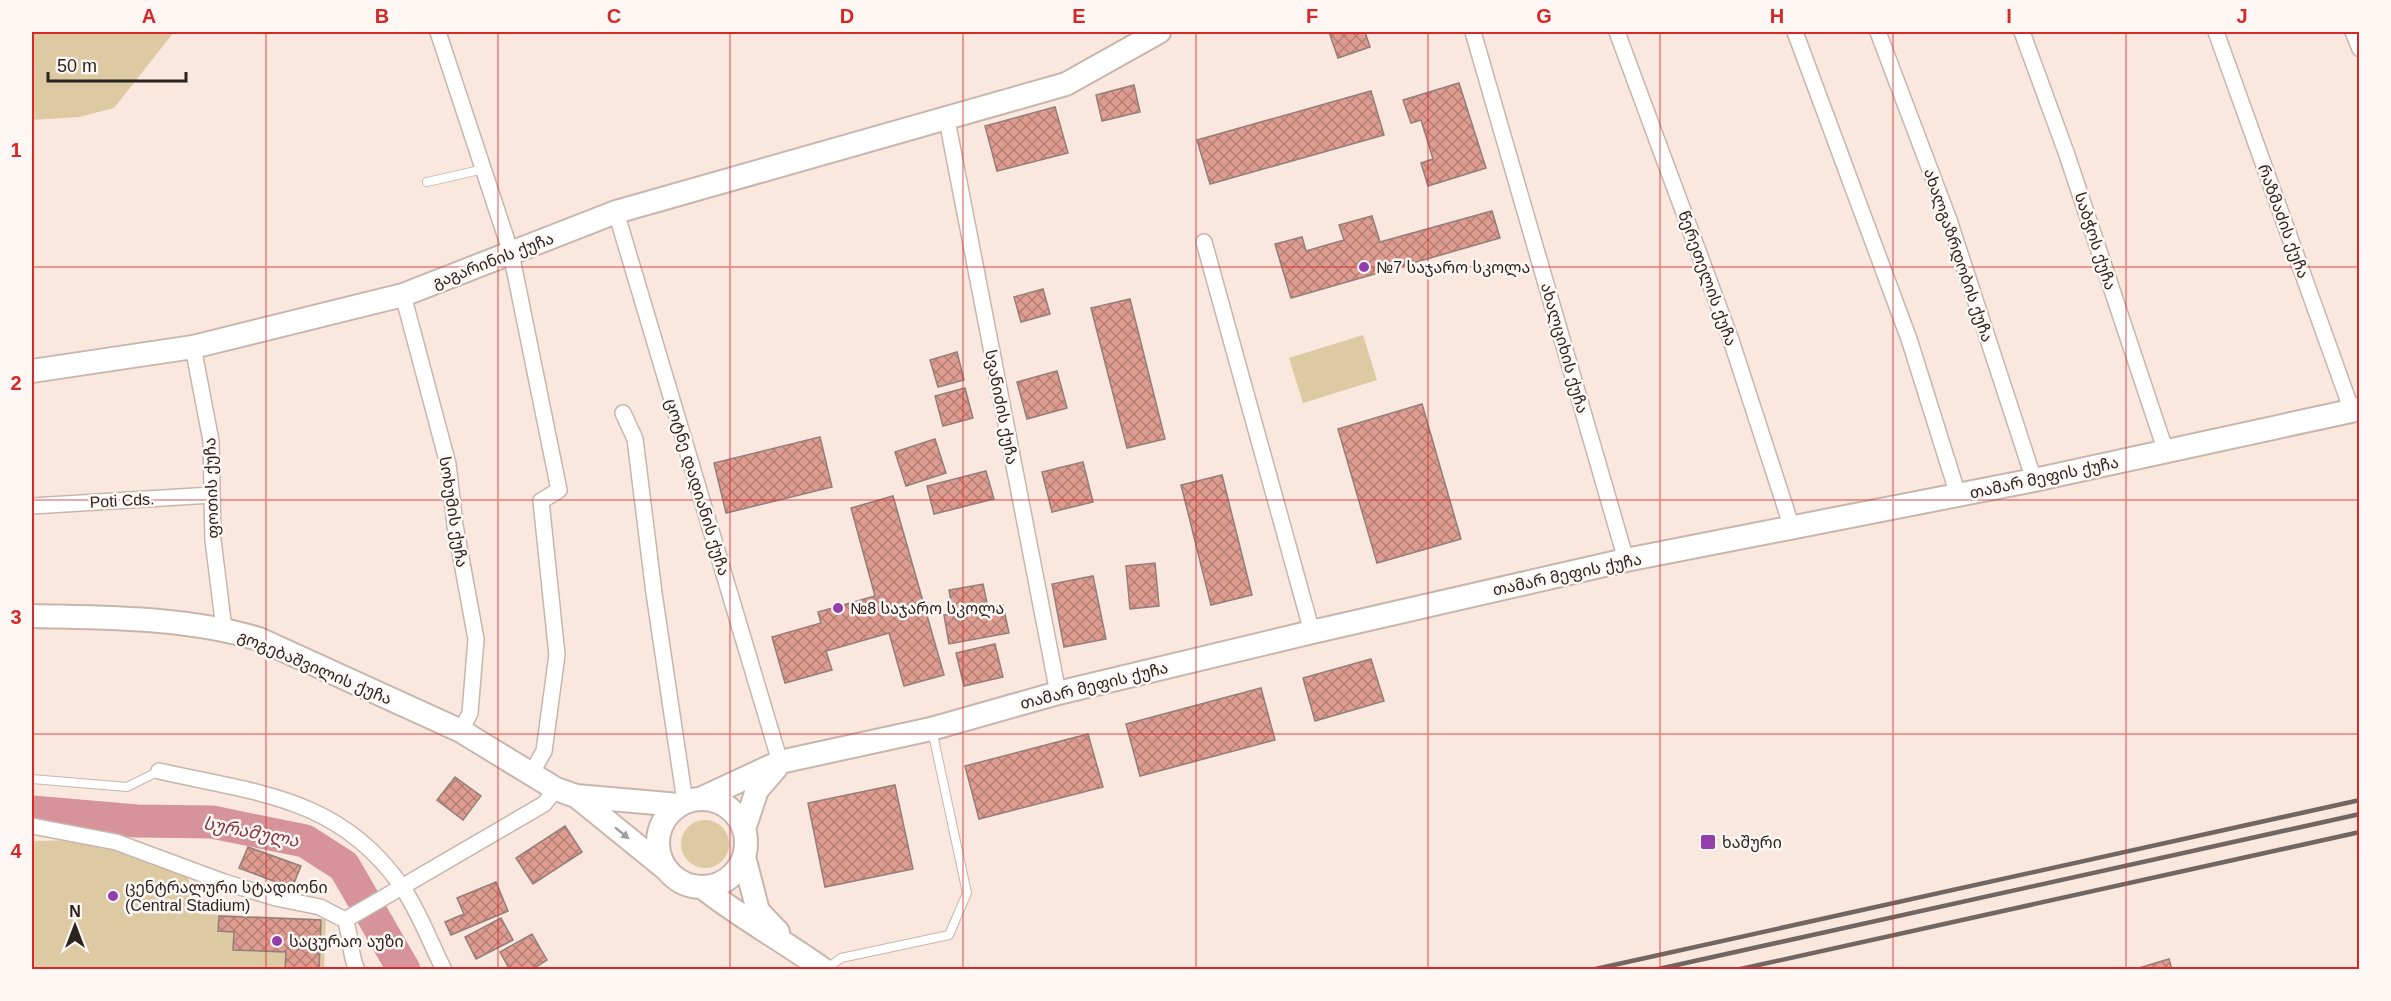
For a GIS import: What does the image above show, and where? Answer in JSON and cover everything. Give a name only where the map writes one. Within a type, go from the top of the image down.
[{"type":"street","points":[[438,32],[511,253],[559,490],[541,501],[557,655],[544,751],[531,774]]},
{"type":"street","name":"გაგარინის ქუჩა","points":[[32,370],[193,347],[404,295],[616,212],[947,120],[1066,84],[1159,32]]},
{"type":"street","name":"ახალციხის ქუჩა","points":[[1473,32],[1626,560]]},
{"type":"street","name":"წერეთელის ქუჩა","points":[[1617,32],[1731,340],[1792,528]]},
{"type":"street","points":[[1795,32],[1909,339],[1958,495]]},
{"type":"street","name":"ახალგაზრდობის ქუჩა","points":[[1878,32],[1949,220],[2034,480]]},
{"type":"street","name":"საბჭოს ქუჩა","points":[[2022,32],[2066,152],[2166,452]]},
{"type":"street","name":"რაზმაძის ქუჩა","points":[[2216,32],[2356,410]]},
{"type":"street","points":[[2353,32],[2360,49]]},
{"type":"street","name":"სვანიძის ქუჩა","points":[[947,120],[1058,693]]},
{"type":"street","name":"ცოტნე დადიანის ქუჩა","points":[[616,212],[780,762]]},
{"type":"street","points":[[1204,242],[1312,632]]},
{"type":"street","name":"სოხუმის ქუჩა","points":[[404,295],[448,464],[455,525],[476,639],[470,713],[461,731]]},
{"type":"street","name":"ფოთის ქუჩა","points":[[193,347],[211,441],[213,540],[224,629]]},
{"type":"street","name":"თამარ მეფის ქუჩა","points":[[688,802],[780,762],[931,729],[1058,693],[1312,632],[1626,560],[2034,480],[2356,410]]},
{"type":"street","points":[[623,413],[635,439],[654,593],[688,802]]},
{"type":"street","name":"Poti Cds.","points":[[32,506],[212,495]]},
{"type":"street","name":"გოგებაშვილის ქუჩა","points":[[32,616],[138,619],[224,629],[259,639],[461,731],[566,793],[667,870]]},
{"type":"street","points":[[744,829],[757,790],[780,762]]},
{"type":"street","points":[[159,771],[298,804],[339,823],[371,849],[399,887],[444,969]]},
{"type":"street","points":[[349,919],[399,887],[566,793]]},
{"type":"street","name":"გოგებაშვილის ქუჩა","points":[[566,793],[688,802]]},
{"type":"street","points":[[702,887],[728,879],[744,857],[747,843],[738,817],[728,807],[715,801],[688,802],[668,814],[661,827],[658,842],[660,856],[667,870],[676,879],[702,887],[742,918],[825,969]]},
{"type":"street","points":[[32,826],[117,842],[224,882],[276,898],[320,907],[349,919]]},
{"type":"street","points":[[744,857],[758,911],[794,948]]},
{"type":"street","points":[[349,919],[352,960],[357,969]]},
{"type":"lane","points":[[427,182],[484,169]]},
{"type":"lane","points":[[825,969],[841,958],[949,935],[954,925],[967,893],[931,729]]},
{"type":"lane","points":[[32,779],[127,787],[159,771]]},
{"type":"shaded area","points":[[32,32],[174,32],[114,108],[79,117],[32,120]]},
{"type":"shaded area","points":[[1363,335],[1377,380],[1303,403],[1289,358]]},
{"type":"shaded area","points":[[700,820],[710,820],[722,827],[729,839],[729,849],[722,861],[710,868],[700,868],[685,857],[681,849],[681,839],[692,824]]},
{"type":"shaded area","name":"ცენტრალური სტადიონი (Central Stadium)","points":[[88,840],[134,850],[188,878],[201,914],[326,919],[324,969],[32,969],[32,841]]},
{"type":"building","points":[[1329,32],[1365,32],[1370,47],[1338,58]]},
{"type":"building","points":[[1459,83],[1486,168],[1428,186],[1421,163],[1433,159],[1421,120],[1411,123],[1403,100]]},
{"type":"building","points":[[1134,85],[1140,112],[1102,121],[1096,95]]},
{"type":"building","points":[[1371,91],[1384,135],[1210,184],[1197,140]]},
{"type":"building","points":[[1055,107],[1068,153],[997,171],[985,126]]},
{"type":"building","points":[[1492,211],[1500,238],[1291,298],[1275,244],[1302,237],[1306,251],[1344,240],[1339,225],[1372,216],[1380,242]]},
{"type":"building","points":[[1043,289],[1050,314],[1021,322],[1014,297]]},
{"type":"building","points":[[1130,299],[1165,439],[1127,448],[1091,308]]},
{"type":"building","points":[[957,352],[964,380],[938,387],[930,360]]},
{"type":"building","points":[[1057,371],[1067,408],[1027,419],[1017,382]]},
{"type":"building","points":[[965,388],[973,418],[943,426],[935,396]]},
{"type":"building","points":[[1422,404],[1461,539],[1377,563],[1338,429]]},
{"type":"building","points":[[820,437],[832,487],[726,513],[714,463]]},
{"type":"building","points":[[935,439],[946,473],[906,486],[895,452]]},
{"type":"building","points":[[1083,462],[1093,502],[1052,512],[1042,472]]},
{"type":"building","points":[[986,471],[994,499],[934,514],[927,486]]},
{"type":"building","points":[[1222,475],[1252,595],[1211,605],[1181,485]]},
{"type":"building","points":[[893,496],[944,675],[904,686],[889,633],[826,651],[832,670],[785,683],[772,637],[821,623],[818,612],[875,596],[851,508]]},
{"type":"building","points":[[1155,563],[1159,606],[1130,609],[1126,566]]},
{"type":"building","points":[[1093,576],[1106,639],[1064,647],[1052,584]]},
{"type":"building","points":[[983,584],[988,608],[1003,605],[1009,633],[949,644],[944,615],[953,613],[949,590]]},
{"type":"building","points":[[995,644],[1003,677],[964,686],[956,653]]},
{"type":"building","points":[[1371,659],[1384,701],[1315,721],[1303,678]]},
{"type":"building","points":[[1261,688],[1275,740],[1140,776],[1126,724]]},
{"type":"building","points":[[1088,734],[1103,787],[979,819],[965,766]]},
{"type":"building","points":[[455,777],[481,796],[463,820],[437,800]]},
{"type":"building","points":[[895,785],[913,869],[825,887],[808,803]]},
{"type":"building","points":[[565,826],[582,852],[533,884],[516,858]]},
{"type":"building","points":[[248,847],[301,866],[292,888],[239,868]]},
{"type":"building","points":[[496,882],[508,911],[451,935],[445,922],[464,914],[457,898]]},
{"type":"building","name":"საცურაო აუზი","points":[[219,916],[321,920],[319,970],[285,970],[286,952],[233,950],[234,932],[218,931]]},
{"type":"building","points":[[501,918],[513,940],[476,959],[465,937]]},
{"type":"building","points":[[532,934],[547,960],[531,970],[510,970],[500,952]]},
{"type":"building","points":[[2169,959],[2172,970],[2132,970]]},
{"type":"waterway","name":"სურამულა","points":[[32,812],[137,821],[212,822],[305,841],[344,866],[404,970]]},
{"type":"railway","points":[[1591,970],[2360,800]]},
{"type":"railway","points":[[1654,970],[2360,814]]},
{"type":"railway","points":[[1736,970],[2360,832]]},
{"type":"place","name":"№7 საჯარო სკოლა","points":[[1364,267]]},
{"type":"place","name":"№8 საჯარო სკოლა","points":[[838,608]]},
{"type":"place","name":"ხაშური","points":[[1708,842]]},
{"type":"place","name":"ცენტრალური სტადიონი (Central Stadium)","points":[[113,896]]},
{"type":"place","name":"საცურაო აუზი","points":[[277,941]]}]
